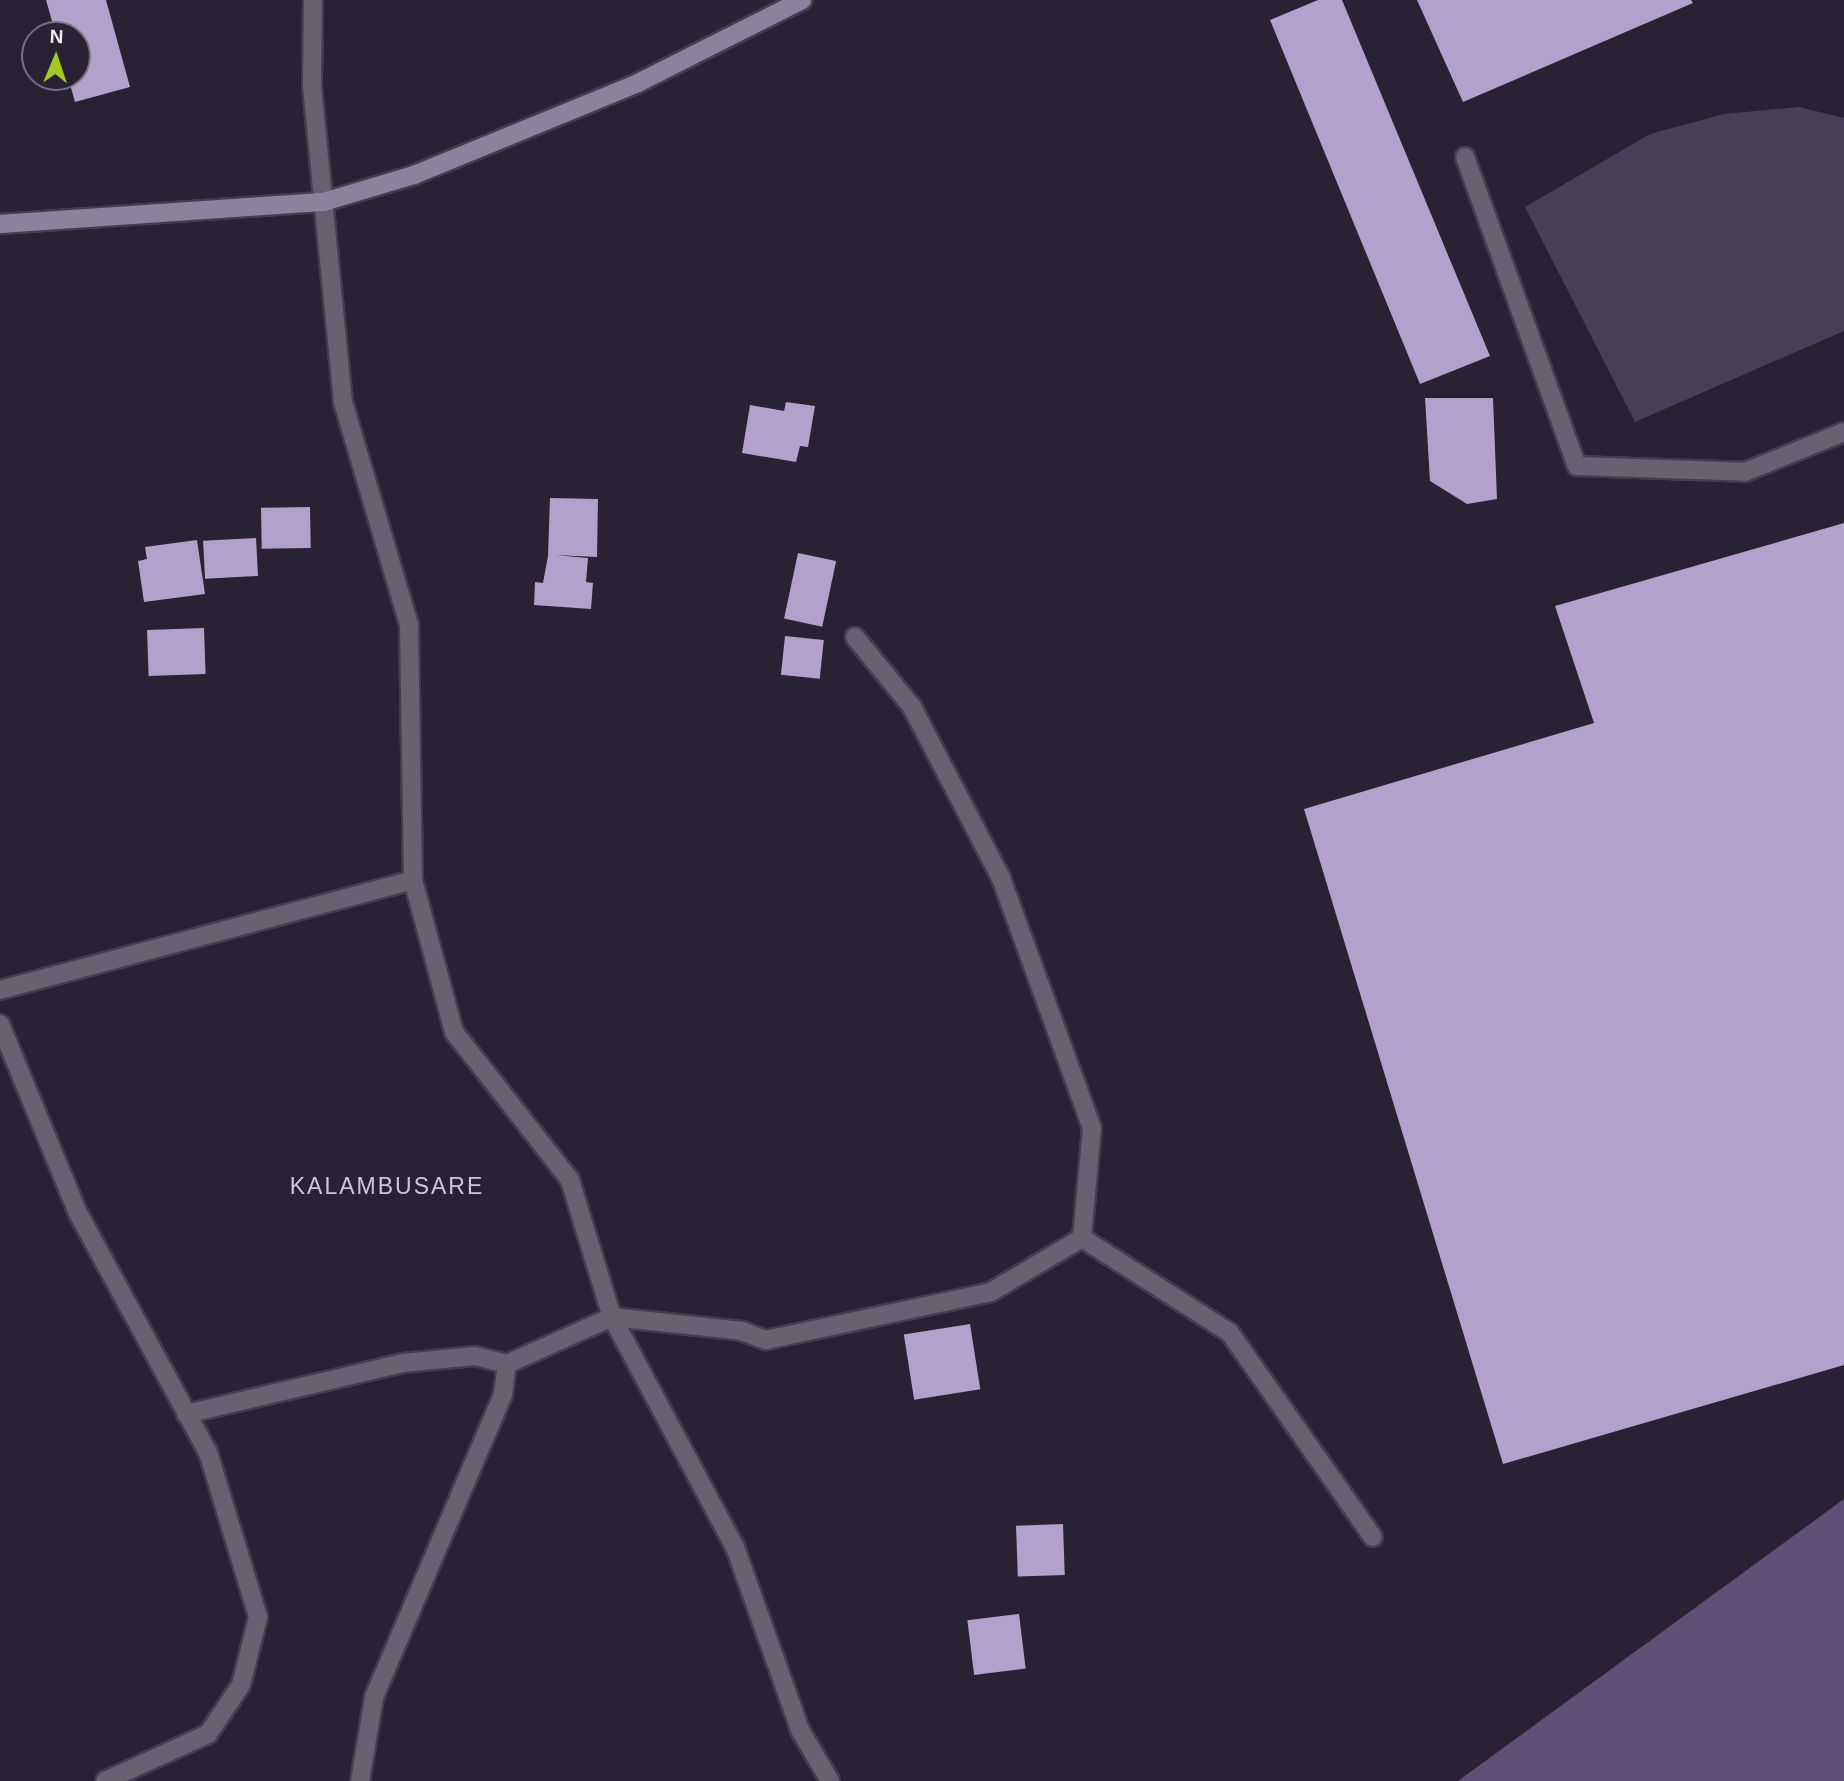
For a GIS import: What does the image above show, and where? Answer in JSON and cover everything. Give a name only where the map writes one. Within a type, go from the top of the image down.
[{"type":"street","points":[[313,0],[312,86],[343,402],[409,625],[413,880],[454,1032],[570,1180],[612,1317],[735,1547],[800,1730],[830,1781]]},
{"type":"street","points":[[0,223],[323,202],[414,175],[638,83],[802,0]]},
{"type":"street","points":[[1465,157],[1577,466],[1745,472],[1844,432]]},
{"type":"street","points":[[855,637],[912,707],[1001,878],[1092,1128],[1082,1238]]},
{"type":"street","points":[[0,990],[413,880]]},
{"type":"street","points":[[0,1024],[78,1213],[208,1452],[258,1617],[240,1685],[208,1734],[105,1781]]},
{"type":"street","points":[[186,1414],[404,1363],[475,1356],[507,1364],[612,1317],[742,1331],[766,1340],[991,1292],[1082,1238]]},
{"type":"street","points":[[1082,1238],[1230,1333],[1373,1537]]},
{"type":"street","points":[[360,1781],[374,1697],[503,1395],[507,1364]]},
{"type":"shaded area","points":[[1799,107],[1844,118],[1844,331],[1635,422],[1525,207],[1650,134],[1724,114]]},
{"type":"shaded area","points":[[1844,1499],[1844,1781],[1458,1781]]},
{"type":"building","points":[[46,0],[106,0],[130,87],[75,102],[72,91],[91,91],[91,21],[52,21]]},
{"type":"building","points":[[1318,0],[1342,0],[1490,356],[1420,384],[1270,20]]},
{"type":"building","points":[[1417,0],[1691,0],[1693,3],[1463,102]]},
{"type":"building","points":[[1425,398],[1493,398],[1497,499],[1467,504],[1430,481]]},
{"type":"building","points":[[786,402],[815,406],[808,447],[800,446],[796,462],[742,453],[750,405],[784,411]]},
{"type":"building","points":[[550,498],[598,499],[597,557],[555,555],[588,558],[586,582],[593,583],[591,609],[534,605],[535,582],[543,583],[548,556]]},
{"type":"building","points":[[310,507],[311,548],[262,549],[261,508]]},
{"type":"building","points":[[1844,523],[1844,1365],[1503,1464],[1304,809],[1594,723],[1555,606]]},
{"type":"building","points":[[256,538],[258,576],[205,579],[203,541]]},
{"type":"building","points":[[197,540],[205,594],[144,602],[138,561],[147,559],[145,547]]},
{"type":"building","points":[[798,553],[836,561],[822,627],[784,619]]},
{"type":"building","points":[[204,628],[206,674],[149,676],[147,630]]},
{"type":"building","points":[[785,636],[824,640],[820,679],[781,675]]},
{"type":"building","points":[[970,1324],[980,1389],[914,1400],[904,1334]]},
{"type":"building","points":[[1063,1524],[1065,1575],[1018,1577],[1016,1526]]},
{"type":"building","points":[[1019,1614],[1026,1669],[974,1675],[967,1620]]},
{"type":"district","name":"KALAMBUSARE","points":[[387,1186]]}]
